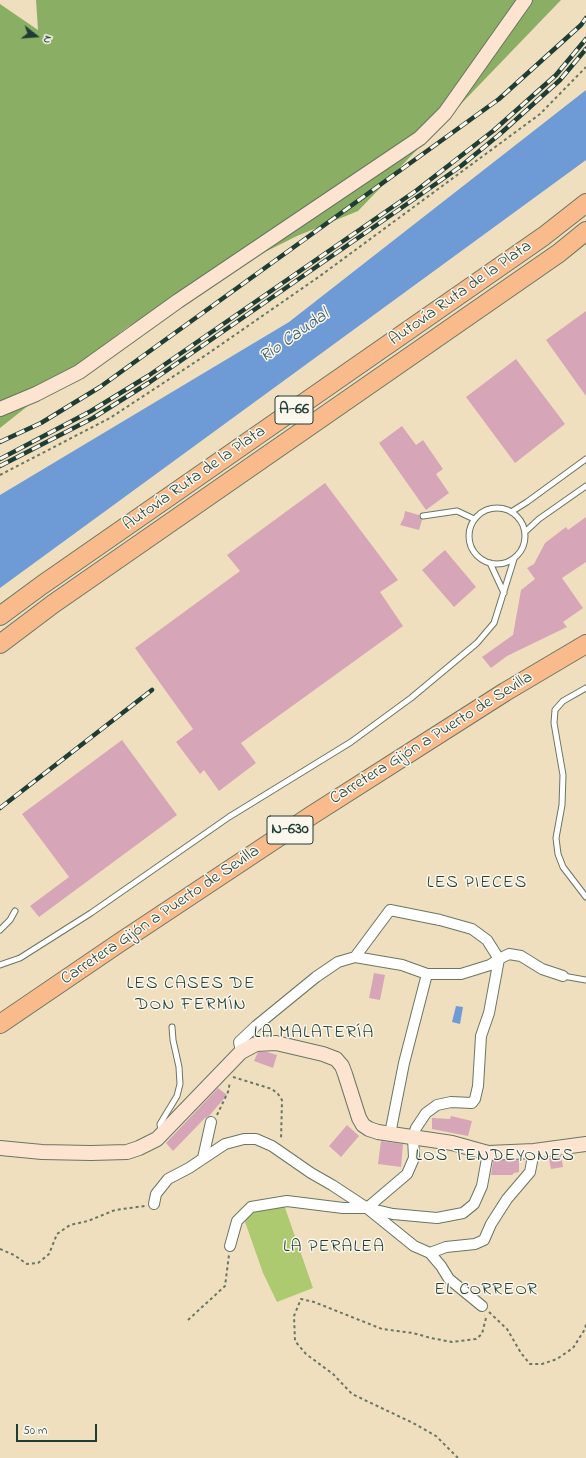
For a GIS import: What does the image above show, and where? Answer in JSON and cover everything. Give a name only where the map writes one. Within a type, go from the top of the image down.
[{"type":"highway","name":"Autovía Ruta de la Plata","points":[[0,616],[48,580],[544,236],[586,203]]},
{"type":"highway","name":"Autovía Ruta de la Plata","points":[[0,644],[53,604],[559,253],[586,231]]},
{"type":"highway","name":"Carretera Gijón a Puerto de Sevilla","points":[[0,1024],[312,815],[504,692],[586,644]]},
{"type":"street","points":[[0,409],[36,394],[79,372],[178,301],[420,138],[446,113],[525,0]]},
{"type":"street","points":[[354,957],[390,910],[440,920],[472,929],[487,940],[499,959],[489,1013],[481,1036],[478,1086],[475,1099],[472,1103],[451,1102],[437,1105],[426,1113],[416,1128],[413,1137],[414,1158],[407,1174],[368,1208]]},
{"type":"street","points":[[241,1052],[239,1042],[256,1026],[316,977],[338,962],[354,957],[402,965],[427,974],[461,974],[490,965],[509,954],[521,956],[542,969],[563,976]]},
{"type":"street","points":[[390,1134],[404,1063],[427,974]]},
{"type":"street","points":[[0,1148],[42,1152],[127,1152],[157,1139],[241,1052],[256,1044],[276,1043],[323,1054],[336,1059],[342,1066],[355,1110],[363,1125],[369,1129],[390,1134],[452,1143],[488,1153],[534,1151],[586,1144]]},
{"type":"street","points":[[203,1158],[212,1122]]},
{"type":"street","points":[[154,1204],[156,1194],[168,1179],[225,1144],[244,1139],[256,1139],[272,1146],[311,1173],[368,1208],[414,1246],[430,1253],[441,1266],[449,1279],[482,1306]]},
{"type":"street","points":[[430,1253],[446,1247],[475,1244],[484,1240],[491,1224],[507,1199],[530,1172],[534,1151]]},
{"type":"street","points":[[230,1246],[237,1221],[251,1207],[287,1201],[343,1208],[368,1208],[393,1214],[437,1218],[463,1213],[474,1204],[482,1186],[488,1153]]},
{"type":"lane","points":[[511,512],[527,502],[586,458]]},
{"type":"lane","points":[[525,532],[539,519],[586,486]]},
{"type":"lane","points":[[0,965],[20,958],[90,913],[229,817],[351,742],[411,698],[477,643],[494,623],[514,559],[524,544],[525,532],[521,521],[511,512],[504,509],[493,508],[483,512],[474,519],[470,529],[469,540],[473,550],[480,559],[490,564],[501,564],[514,559]]},
{"type":"lane","points":[[422,516],[457,511],[474,519]]},
{"type":"lane","points":[[490,564],[504,593]]},
{"type":"lane","points":[[586,688],[563,701],[555,710],[554,723],[563,775],[562,805],[556,838],[558,854],[563,867],[586,897]]},
{"type":"lane","points":[[0,930],[10,920],[15,911]]},
{"type":"lane","points":[[563,976],[586,980]]},
{"type":"lane","points":[[161,1135],[160,1124],[177,1096],[180,1084],[179,1067],[173,1040],[172,1027]]},
{"type":"path","points":[[0,475],[110,418],[257,320],[320,276],[540,114],[586,67]]},
{"type":"path","points":[[232,1076],[272,1089],[278,1094],[282,1100],[281,1139],[284,1145]]},
{"type":"path","points":[[212,1122],[228,1092]]},
{"type":"path","points":[[0,1249],[14,1255],[27,1264],[38,1263],[49,1254],[57,1234],[70,1224],[88,1221],[115,1210],[154,1204]]},
{"type":"path","points":[[188,1320],[225,1286],[230,1246]]},
{"type":"path","points":[[458,1458],[436,1436],[413,1423],[352,1394],[333,1374],[306,1354],[295,1340],[294,1316],[302,1299],[314,1302],[382,1329],[414,1333],[452,1342],[476,1339],[482,1334],[486,1318],[482,1306]]},
{"type":"path","points":[[482,1306],[507,1329],[521,1353],[530,1364],[542,1364],[557,1359],[573,1348],[585,1329],[586,1324]]},
{"type":"green space","points":[[36,0],[561,0],[358,211],[297,236],[191,289],[126,328],[0,428],[0,4],[38,30]]},
{"type":"green space","points":[[283,1202],[313,1288],[277,1302],[263,1273],[243,1216]]},
{"type":"water","name":"Río Caudal","points":[[586,90],[586,160],[0,588],[0,495],[289,322]]},
{"type":"water","points":[[456,1006],[463,1007],[460,1024],[452,1022]]},
{"type":"building","points":[[586,311],[586,396],[546,340]]},
{"type":"building","points":[[516,359],[565,424],[515,463],[466,397]]},
{"type":"building","points":[[402,426],[416,445],[423,440],[443,469],[436,474],[449,493],[426,510],[379,443]]},
{"type":"building","points":[[325,483],[398,580],[380,592],[403,626],[241,743],[256,763],[219,791],[204,770],[200,774],[176,742],[193,729],[135,648],[240,571],[227,555]]},
{"type":"building","points":[[405,511],[419,515],[422,520],[419,530],[400,525]]},
{"type":"building","points":[[586,517],[586,562],[562,578],[583,608],[563,622],[567,627],[507,656],[491,668],[482,657],[513,635],[521,590],[535,579],[527,568],[534,564],[545,543],[566,527],[568,530]]},
{"type":"building","points":[[445,550],[476,587],[454,607],[422,570]]},
{"type":"building","points":[[122,740],[177,815],[39,917],[30,906],[69,877],[22,814]]},
{"type":"building","points":[[374,973],[385,975],[380,1000],[369,998]]},
{"type":"building","points":[[258,1052],[267,1052],[277,1055],[273,1068],[254,1061]]},
{"type":"building","points":[[218,1088],[227,1095],[209,1116],[205,1118],[173,1151],[166,1143]]},
{"type":"building","points":[[451,1116],[472,1121],[468,1136],[432,1129],[432,1118],[450,1119]]},
{"type":"building","points":[[347,1125],[359,1136],[341,1157],[329,1146]]},
{"type":"building","points":[[381,1141],[403,1144],[401,1167],[378,1164]]},
{"type":"building","points":[[561,1156],[563,1167],[551,1169],[549,1158]]},
{"type":"building","points":[[519,1160],[519,1172],[512,1175],[491,1175],[493,1161]]},
{"type":"railway","points":[[0,442],[41,423],[100,387],[499,99],[581,25],[586,18]]},
{"type":"railway","points":[[0,459],[91,411],[148,376],[417,190],[493,131],[556,75],[586,39]]},
{"type":"railway","points":[[0,466],[93,418],[150,382],[461,166],[500,134],[560,80],[586,49]]},
{"type":"railway","points":[[0,808],[152,690]]},
{"type":"district","name":"LES PIECES","points":[[477,884]]},
{"type":"district","name":"LES CASES DE DON FERMÍN","points":[[191,995]]},
{"type":"district","name":"LA MALATERÍA","points":[[314,1034]]},
{"type":"district","name":"LOS TENDEYONES","points":[[495,1157]]},
{"type":"district","name":"LA PERALEA","points":[[334,1248]]},
{"type":"district","name":"EL CORREOR","points":[[486,1291]]}]
